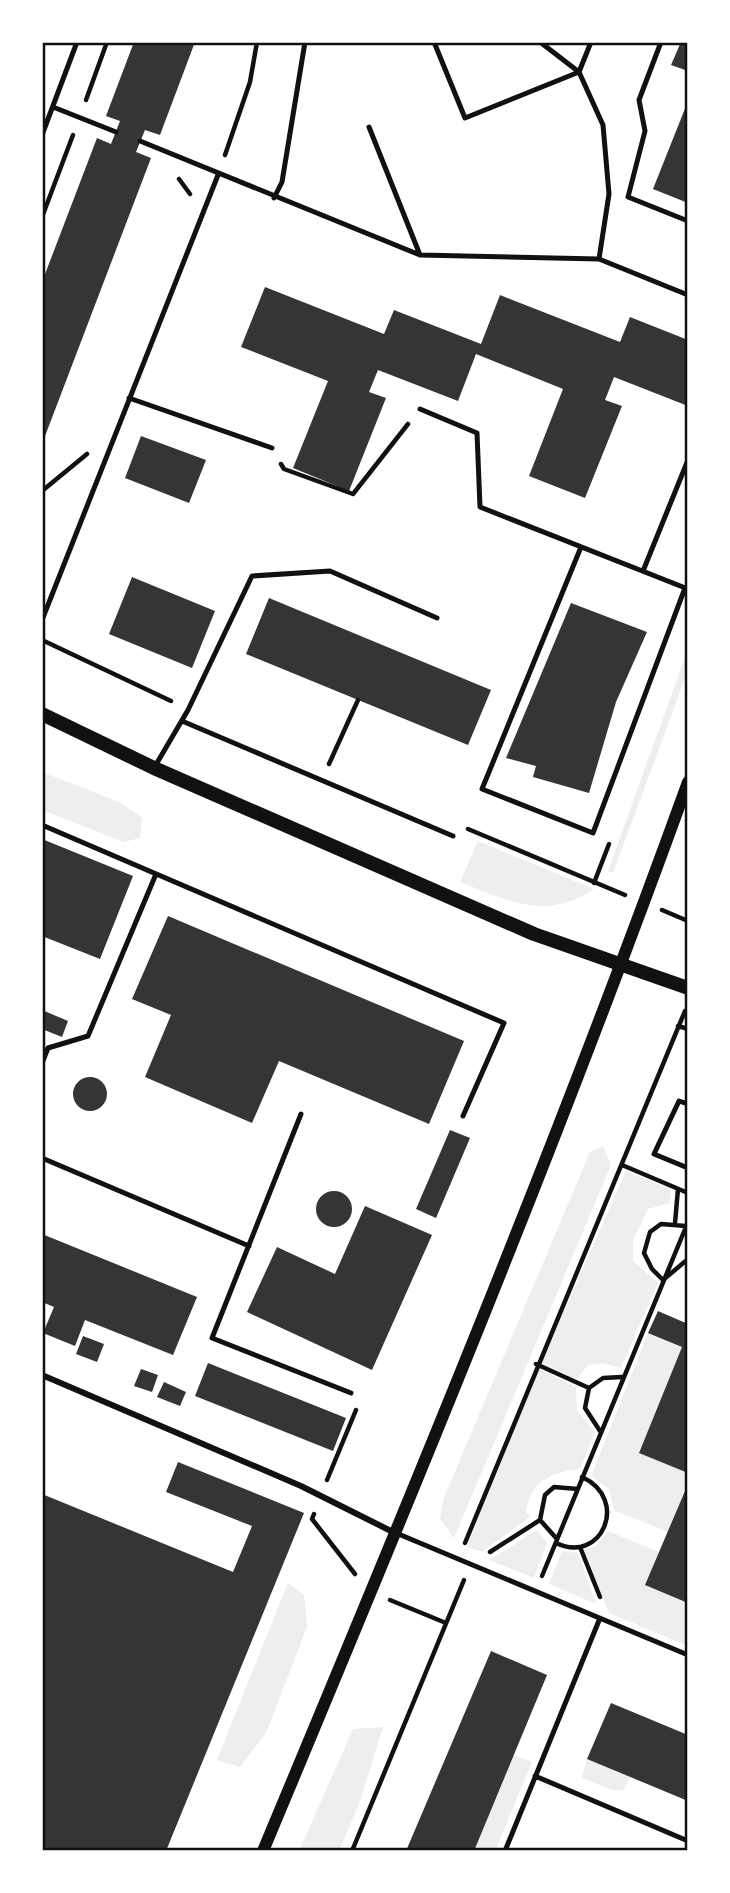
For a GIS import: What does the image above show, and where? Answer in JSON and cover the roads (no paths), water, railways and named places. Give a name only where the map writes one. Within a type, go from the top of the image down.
[{"type":"main road","points":[[42,715],[154,768],[534,934],[688,988]]},
{"type":"street","points":[[263,1851],[396,1533],[621,963],[688,782]]},
{"type":"street","points":[[42,1375],[320,1496],[396,1533]]},
{"type":"lane","points":[[42,135],[77,42]]},
{"type":"lane","points":[[274,198],[282,182],[305,42]]},
{"type":"lane","points":[[434,42],[465,118],[579,72],[591,42]]},
{"type":"lane","points":[[540,42],[579,72],[603,125],[609,194],[599,259]]},
{"type":"lane","points":[[661,42],[639,100],[645,131],[628,197],[688,221]]},
{"type":"lane","points":[[52,107],[116,132]]},
{"type":"lane","points":[[369,127],[421,255]]},
{"type":"lane","points":[[140,141],[274,198],[421,255],[599,259],[688,295]]},
{"type":"lane","points":[[42,620],[218,175]]},
{"type":"lane","points":[[129,398],[272,447]]},
{"type":"lane","points":[[420,409],[477,433],[480,508],[581,547],[643,571],[686,589],[593,833],[482,789],[581,547]]},
{"type":"lane","points":[[643,571],[688,460]]},
{"type":"lane","points":[[154,768],[183,722],[252,576],[330,571],[437,618]]},
{"type":"lane","points":[[183,722],[453,836]]},
{"type":"lane","points":[[42,825],[504,1023],[463,1116]]},
{"type":"lane","points":[[42,1063],[48,1048],[88,1036],[156,873]]},
{"type":"lane","points":[[688,1104],[679,1101],[654,1154],[688,1168]]},
{"type":"lane","points":[[301,1114],[212,1338],[351,1393]]},
{"type":"lane","points":[[42,1158],[249,1246]]},
{"type":"lane","points":[[396,1533],[537,1590],[688,1656]]},
{"type":"lane","points":[[505,1851],[600,1618]]},
{"type":"lane","points":[[535,1776],[688,1841]]}]
